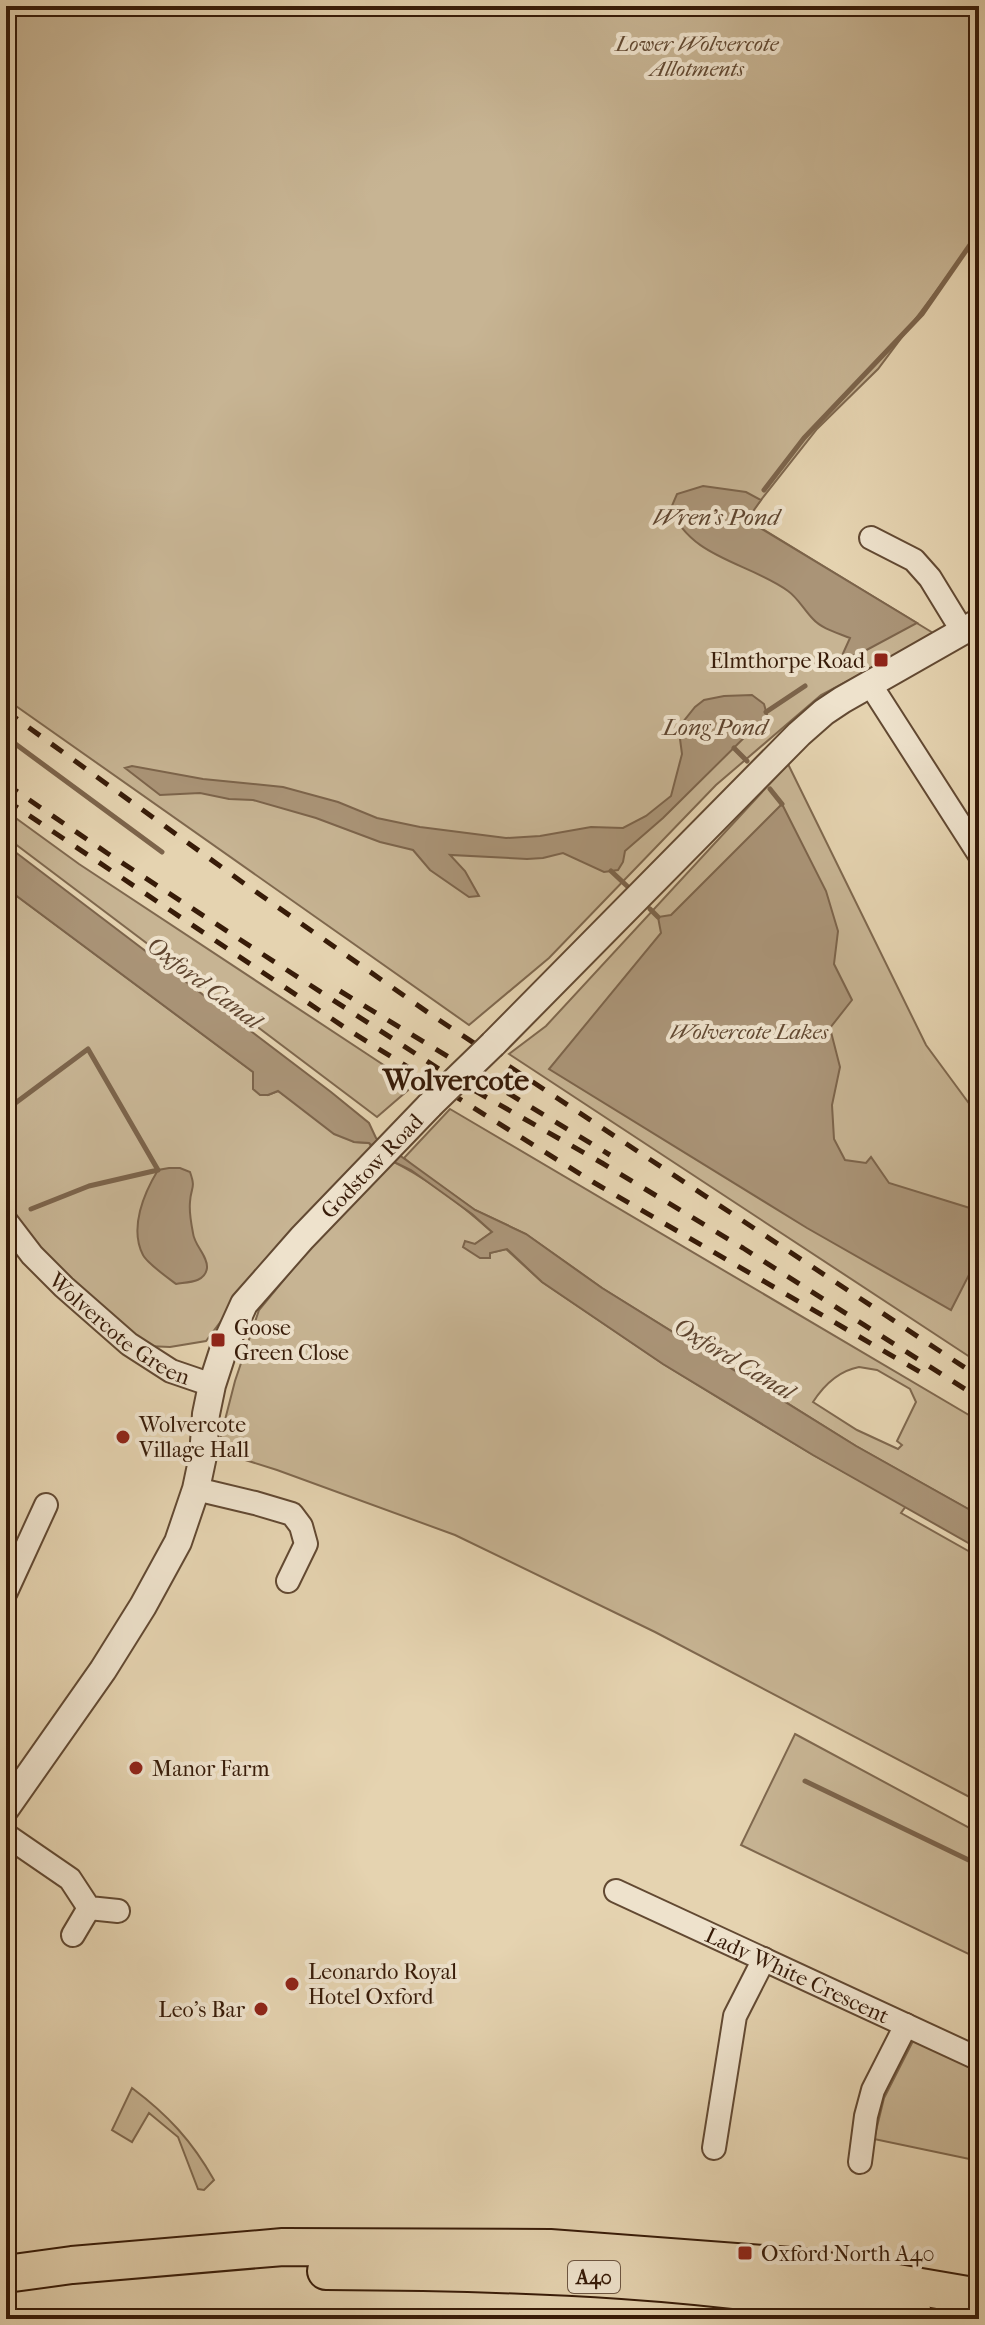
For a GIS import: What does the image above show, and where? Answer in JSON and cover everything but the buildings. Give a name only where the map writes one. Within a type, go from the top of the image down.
[{"type":"highway","name":"A40","points":[[6,2274],[72,2265],[283,2247],[550,2248],[804,2267],[979,2297]]},
{"type":"highway","name":"A40","points":[[6,2296],[269,2271],[520,2273],[740,2290],[916,2319]]},
{"type":"street","name":"Godstow Road","points":[[6,1808],[103,1670],[178,1542],[196,1489],[212,1385],[224,1348],[244,1304],[361,1175],[799,734],[824,712],[971,627],[914,560],[871,538]]},
{"type":"street","points":[[870,684],[979,854]]},
{"type":"street","name":"Wolvercote Green","points":[[6,1221],[43,1265],[129,1344],[171,1371],[212,1385]]},
{"type":"street","points":[[196,1489],[292,1514],[301,1526],[306,1544],[288,1581]]},
{"type":"street","points":[[6,1592],[46,1505]]},
{"type":"street","points":[[6,1835],[70,1879],[89,1908]]},
{"type":"street","name":"Lady White Crescent","points":[[616,1891],[979,2059]]},
{"type":"street","points":[[89,1908],[118,1911]]},
{"type":"street","points":[[73,1935],[89,1908]]},
{"type":"street","points":[[714,2148],[735,2016],[764,1959]]},
{"type":"street","points":[[860,2162],[873,2090],[906,2025]]},
{"type":"green space","name":"Lower Wolvercote Allotments","points":[[6,6],[979,6],[979,234],[878,369],[817,429],[746,519],[943,639],[821,695],[716,785],[549,958],[469,1025],[6,699]]},
{"type":"green space","name":"Wolvercote Lakes","points":[[788,764],[926,1045],[979,1117],[979,1363],[509,1054],[546,1026]]},
{"type":"green space","points":[[6,811],[79,864],[414,1085],[377,1117],[6,837]]},
{"type":"green space","points":[[6,888],[253,1072],[268,1095],[278,1091],[354,1142],[369,1143],[375,1153],[240,1296],[206,1341],[170,1347],[147,1346],[63,1276],[6,1198]]},
{"type":"green space","points":[[450,1109],[979,1421],[979,1515],[856,1446],[602,1288],[526,1234],[475,1210],[404,1158]],"holes":[[[859,1367],[877,1370],[910,1389],[916,1402],[897,1441],[902,1445],[898,1449],[857,1430],[813,1402],[838,1375]]]},
{"type":"green space","points":[[390,1160],[444,1193],[492,1232],[475,1244],[490,1253],[506,1249],[542,1282],[663,1364],[813,1455],[906,1506],[901,1513],[979,1557],[979,1802],[655,1632],[455,1535],[217,1451],[235,1381],[259,1310],[363,1184]]},
{"type":"green space","points":[[795,1734],[979,1833],[979,1959],[741,1845]]},
{"type":"green space","points":[[915,2037],[979,2067],[979,2161],[874,2139],[884,2098]]},
{"type":"green space","points":[[132,2088],[168,2119],[197,2153],[214,2180],[204,2190],[198,2189],[178,2137],[149,2113],[132,2142],[112,2130]]},
{"type":"water","name":"Wren's Pond","points":[[703,486],[746,492],[761,500],[747,520],[917,623],[861,653],[840,660],[850,638],[821,625],[795,597],[773,581],[706,549],[680,525],[671,508],[677,494]]},
{"type":"water","name":"Long Pond","points":[[752,695],[764,704],[767,715],[663,818],[625,851],[618,870],[604,872],[563,853],[527,859],[450,855],[465,871],[479,896],[469,897],[430,870],[413,850],[253,800],[200,793],[160,795],[125,768],[132,766],[203,779],[283,787],[338,802],[377,818],[506,838],[591,827],[623,828],[646,816],[671,796],[682,754],[680,739],[683,722],[695,707],[704,700]]},
{"type":"water","name":"Wolvercote Lakes","points":[[782,804],[826,891],[838,931],[834,964],[852,1000],[830,1028],[840,1067],[832,1105],[834,1139],[845,1160],[866,1163],[871,1157],[889,1183],[979,1213],[979,1269],[973,1267],[951,1310],[807,1228],[549,1069],[661,933],[658,917],[671,915]]},
{"type":"water","points":[[6,845],[331,1092],[369,1123],[376,1138],[475,1210],[526,1234],[602,1288],[856,1446],[979,1515],[979,1549],[813,1455],[663,1364],[542,1282],[507,1249],[490,1253],[490,1258],[480,1258],[463,1247],[465,1241],[475,1244],[492,1232],[472,1214],[369,1143],[354,1142],[334,1134],[278,1091],[260,1095],[253,1089],[253,1072],[6,888]]},
{"type":"water","points":[[169,1168],[190,1172],[194,1237],[207,1268],[203,1277],[176,1284],[145,1258],[137,1234],[140,1211],[148,1189],[158,1170]]},
{"type":"waterway","points":[[764,490],[804,438],[922,314],[979,232]]},
{"type":"waterway","points":[[828,669],[840,660]]},
{"type":"waterway","points":[[766,712],[805,686]]},
{"type":"waterway","points":[[6,737],[162,852]]},
{"type":"waterway","points":[[734,748],[747,761]]},
{"type":"waterway","points":[[770,789],[782,804]]},
{"type":"waterway","points":[[611,871],[627,886]]},
{"type":"waterway","points":[[650,909],[658,917]]},
{"type":"waterway","points":[[6,1110],[88,1049],[158,1170],[89,1186],[31,1209]]},
{"type":"waterway","points":[[805,1781],[979,1865]]},
{"type":"railway","points":[[6,711],[433,1016],[979,1377]]},
{"type":"railway","points":[[6,784],[456,1080],[743,1248],[979,1398]]},
{"type":"railway","points":[[6,800],[350,1031],[593,1182],[920,1372]]},
{"type":"railway","points":[[340,991],[610,1155]]},
{"type":"place","name":"Elmthorpe Road","points":[[881,660]]},
{"type":"place","name":"Goose Green Close","points":[[218,1340]]},
{"type":"place","name":"Wolvercote Village Hall","points":[[123,1437]]},
{"type":"place","name":"Manor Farm","points":[[136,1768]]},
{"type":"place","name":"Leonardo Royal Hotel Oxford","points":[[292,1984]]},
{"type":"place","name":"Leo’s Bar","points":[[261,2009]]},
{"type":"place","name":"Oxford North A40","points":[[745,2253]]},
{"type":"district","name":"Wolvercote","points":[[456,1080]]},
{"type":"water label","name":"Oxford Canal","points":[[204,983]]},
{"type":"water label","name":"Oxford Canal","points":[[734,1359]]}]
